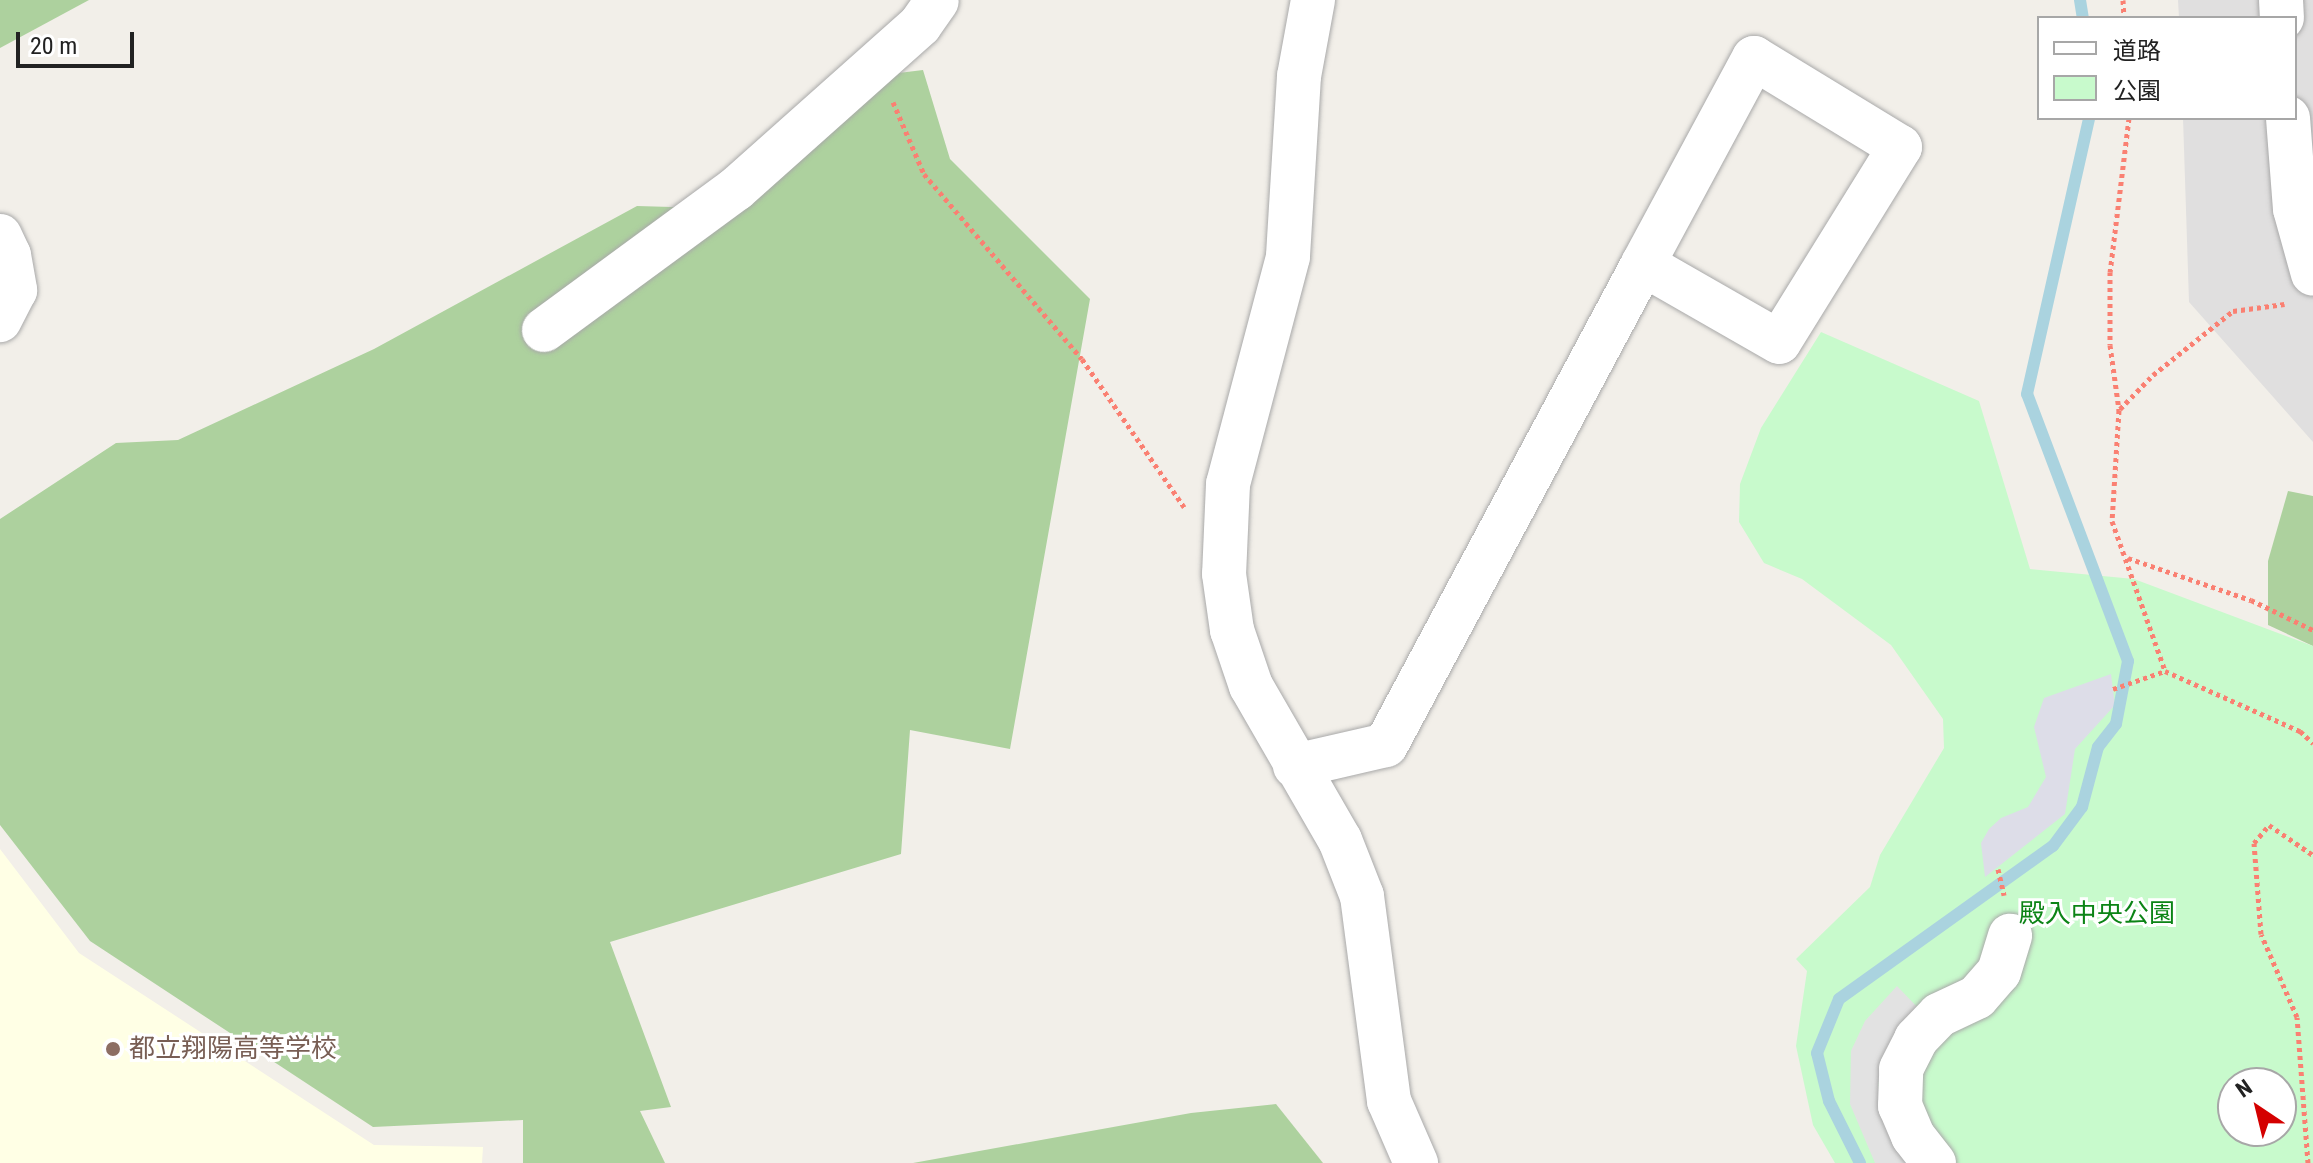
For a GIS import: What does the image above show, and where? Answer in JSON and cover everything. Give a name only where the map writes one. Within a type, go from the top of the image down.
[{"type":"street","points":[[1313,0],[1299,76],[1288,257],[1234,455],[1223,546],[1226,601],[1241,658],[1295,766],[1340,840],[1362,896],[1389,1101],[1416,1163]]},
{"type":"street","points":[[544,330],[736,189],[879,63],[918,8]]},
{"type":"street","points":[[1295,766],[1386,745],[1643,264],[1754,58],[1900,147],[1779,342],[1643,264]]},
{"type":"street","points":[[2288,120],[2303,288]]},
{"type":"street","points":[[0,236],[9,255],[15,290],[0,320]]},
{"type":"street","points":[[1934,1163],[1913,1136],[1900,1106],[1901,1069],[1916,1039],[1939,1015],[1977,997],[1999,972],[2008,923]]},
{"type":"path","points":[[879,63],[924,174],[1082,359],[1195,521],[1223,546]]},
{"type":"path","points":[[2129,120],[2110,272],[2110,345],[2119,410],[2112,521],[2127,558],[2155,651],[2165,671],[2300,731],[2313,743]]},
{"type":"path","points":[[2119,410],[2153,375],[2233,311],[2303,288]]},
{"type":"path","points":[[2127,558],[2237,594],[2313,630]]},
{"type":"path","points":[[2113,689],[2165,671]]},
{"type":"path","points":[[2308,1163],[2297,1017],[2261,934],[2254,843],[2269,825],[2313,855]]},
{"type":"path","points":[[1998,869],[2008,923]]},
{"type":"shaded area","points":[[2178,0],[2313,0],[2313,442],[2189,302],[2183,120],[2297,120],[2297,16],[2179,16]]},
{"type":"shaded area","points":[[2111,674],[2115,705],[2075,749],[2065,814],[1985,877],[1981,843],[1989,829],[2001,818],[2028,807],[2046,777],[2034,727],[2044,698]]},
{"type":"shaded area","name":"都立翔陽高等学校","points":[[0,849],[79,953],[374,1145],[483,1147],[482,1163],[0,1163]]},
{"type":"shaded area","points":[[1897,986],[1921,1011],[1884,1059],[1878,1085],[1885,1114],[1913,1163],[1875,1163],[1850,1104],[1851,1051],[1865,1021]]},
{"type":"green space","points":[[0,0],[89,0],[0,48]]},
{"type":"green space","points":[[923,70],[950,159],[1090,299],[1010,749],[910,730],[901,854],[610,942],[671,1107],[640,1111],[665,1163],[523,1163],[523,1120],[373,1127],[90,941],[0,825],[0,519],[116,443],[178,440],[374,349],[637,206],[706,208],[850,79]]},
{"type":"green space","name":"殿入中央公園","points":[[1821,332],[1979,401],[2030,569],[2134,579],[2313,646],[2313,1163],[1835,1163],[1813,1125],[1796,1046],[1807,971],[1796,959],[1870,887],[1880,855],[1944,748],[1943,719],[1891,645],[1802,579],[1764,563],[1739,522],[1740,484],[1761,428]]},
{"type":"green space","points":[[2288,491],[2313,496],[2313,646],[2268,625],[2268,561]]},
{"type":"green space","points":[[1276,1104],[1323,1163],[913,1163],[1191,1113]]},
{"type":"waterway","points":[[2080,0],[2083,16]]},
{"type":"waterway","points":[[1860,1163],[1829,1101],[1817,1053],[1839,999],[2053,846],[2082,807],[2098,747],[2116,724],[2128,661],[2027,394],[2089,120]]},
{"type":"place","name":"都立翔陽高等学校","points":[[113,1049]]}]
